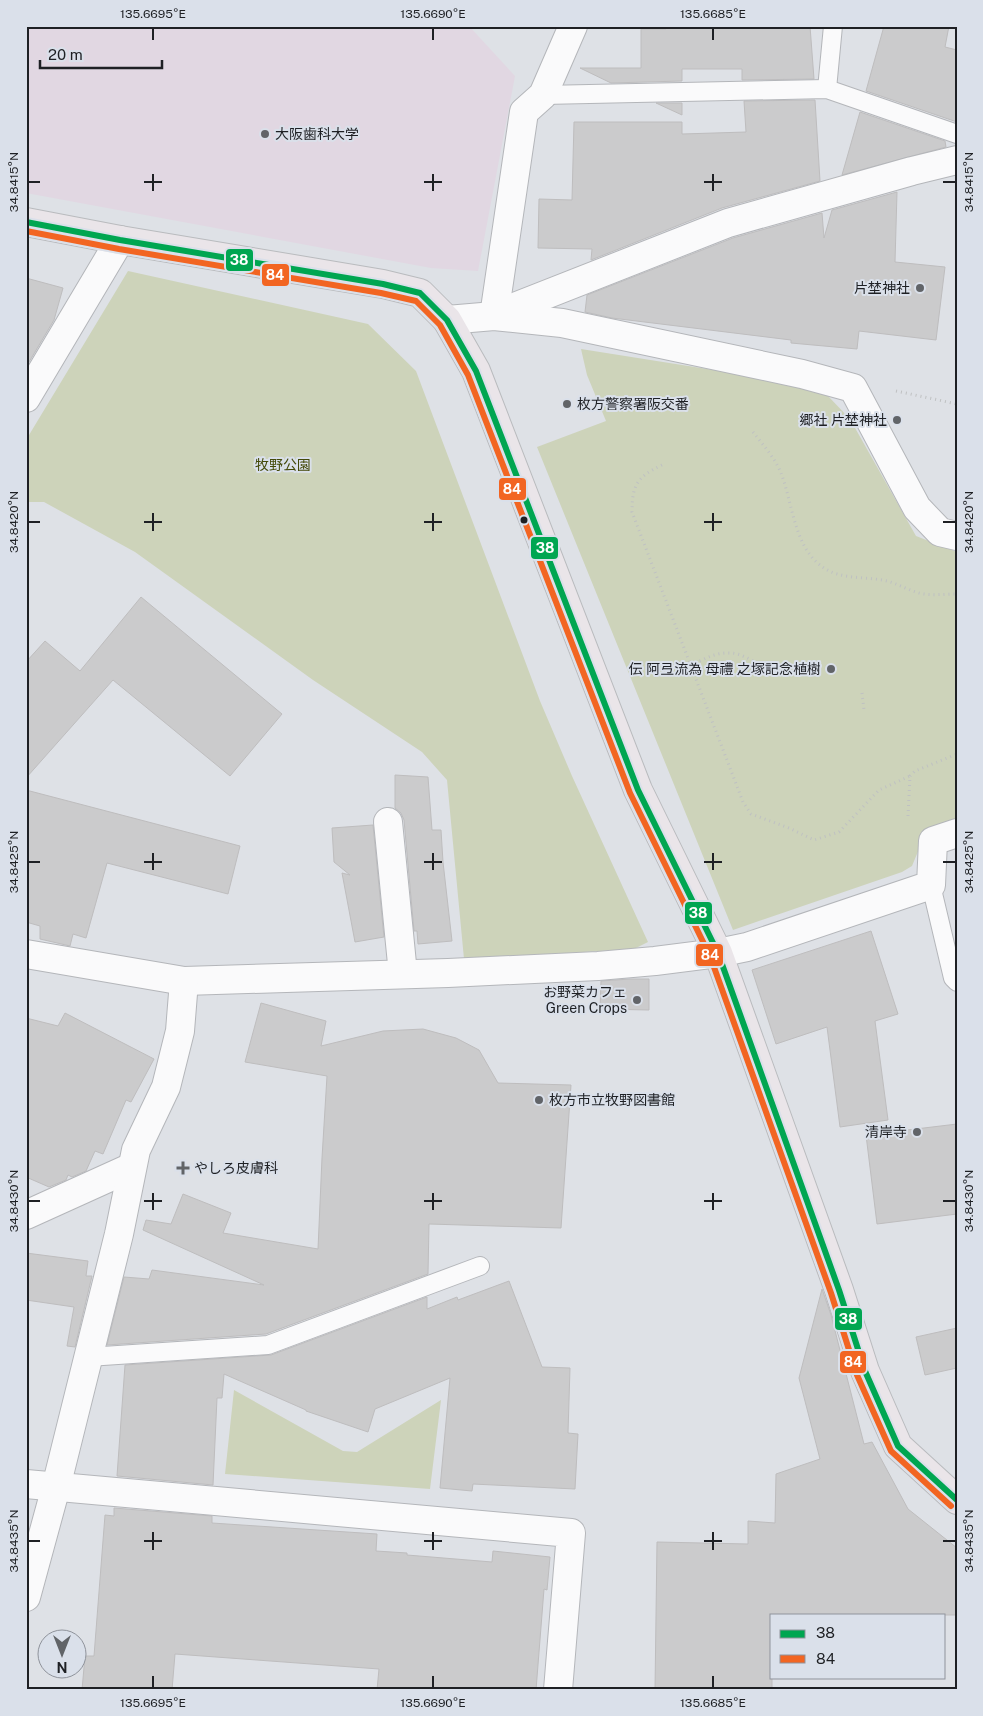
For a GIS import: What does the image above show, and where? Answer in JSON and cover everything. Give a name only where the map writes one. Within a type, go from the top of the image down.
[{"type":"main road","points":[[26,222],[120,240],[383,284],[420,293],[447,320],[476,370],[638,790],[718,953],[839,1290],[865,1371],[898,1446],[957,1500]]},
{"type":"street","points":[[494,316],[524,112],[543,95],[573,26]]},
{"type":"street","points":[[494,316],[728,223],[957,160]]},
{"type":"street","points":[[26,398],[120,240]]},
{"type":"street","points":[[447,320],[494,316],[562,323],[802,374],[853,388],[917,508],[940,532],[957,536]]},
{"type":"street","points":[[388,822],[403,974]]},
{"type":"street","points":[[26,954],[184,981],[403,974],[655,962],[718,953],[747,946],[931,885],[945,837]]},
{"type":"street","points":[[26,1596],[56,1487],[119,1234],[136,1150],[166,1087],[180,1032],[184,981]]},
{"type":"street","points":[[26,1214],[132,1167]]},
{"type":"street","points":[[26,1484],[571,1533],[558,1690]]},
{"type":"lane","points":[[827,89],[833,26]]},
{"type":"lane","points":[[543,95],[827,89],[957,134]]},
{"type":"lane","points":[[931,885],[953,978],[957,982]]},
{"type":"lane","points":[[88,1358],[268,1345],[480,1266]]},
{"type":"path","points":[[890,390],[957,404]]},
{"type":"path","points":[[753,432],[767,449],[780,470],[803,544],[816,562],[833,573],[886,581],[918,593],[930,595],[957,594]]},
{"type":"path","points":[[662,465],[640,478],[632,494],[632,512],[743,802],[751,814],[789,828],[814,840],[839,832],[879,790],[910,776],[915,771],[957,754]]},
{"type":"path","points":[[691,666],[704,658],[717,654],[730,654],[741,655],[773,672],[795,674]]},
{"type":"path","points":[[862,693],[864,710]]},
{"type":"path","points":[[910,776],[908,820],[911,829],[945,837]]},
{"type":"shaded area","name":"大阪歯科大学","points":[[26,26],[469,26],[515,76],[478,271],[431,268],[26,193]]},
{"type":"green space","name":"牧野公園","points":[[128,271],[368,324],[416,371],[540,701],[648,942],[634,949],[464,959],[447,780],[422,752],[313,680],[135,552],[44,502],[26,502],[26,440]]},
{"type":"green space","points":[[581,349],[796,383],[828,396],[850,419],[916,536],[957,552],[957,819],[926,832],[912,866],[902,872],[733,930],[537,447],[606,421],[587,375]]},
{"type":"green space","points":[[234,1390],[343,1451],[357,1452],[441,1400],[430,1489],[225,1474]]},
{"type":"building","points":[[666,26],[810,26],[814,79],[742,80],[742,69],[682,69],[682,81],[611,83],[580,68],[641,68],[641,29],[666,29]]},
{"type":"building","points":[[884,26],[949,26],[945,47],[957,50],[957,122],[866,91]]},
{"type":"building","points":[[815,100],[820,181],[722,208],[591,260],[592,249],[538,248],[539,199],[572,200],[574,122],[682,122],[682,134],[746,132],[744,101]]},
{"type":"building","points":[[656,103],[682,103],[682,115]]},
{"type":"building","points":[[860,112],[945,141],[946,147],[842,175]]},
{"type":"building","points":[[897,192],[895,262],[945,267],[936,340],[859,331],[857,349],[791,343],[791,340],[612,318],[585,312],[587,295],[733,238],[822,213],[824,238],[832,210]]},
{"type":"building","points":[[26,278],[63,288],[54,320],[26,367]]},
{"type":"building","points":[[141,597],[282,714],[230,776],[113,680],[26,778],[26,662],[45,641],[80,671]]},
{"type":"building","points":[[395,775],[428,777],[432,830],[441,830],[452,941],[418,944],[417,931],[414,931],[404,820],[401,813],[395,808]]},
{"type":"building","points":[[26,790],[240,846],[228,894],[107,863],[86,938],[73,934],[70,946],[40,939],[40,926],[26,922]]},
{"type":"building","points":[[373,825],[384,937],[355,942],[342,873],[350,875],[334,862],[332,828]]},
{"type":"building","points":[[871,931],[898,1014],[875,1021],[888,1120],[840,1127],[827,1027],[776,1044],[752,970]]},
{"type":"building","points":[[649,979],[649,1010],[600,1009],[601,981]]},
{"type":"building","points":[[261,1003],[326,1021],[321,1046],[383,1031],[423,1029],[456,1038],[479,1050],[498,1083],[571,1085],[561,1228],[429,1224],[428,1274],[266,1334],[107,1345],[124,1277],[149,1279],[152,1270],[264,1285],[143,1230],[146,1220],[171,1224],[183,1194],[231,1213],[223,1233],[318,1249],[327,1076],[245,1062]]},
{"type":"building","points":[[65,1013],[154,1059],[131,1102],[126,1100],[103,1154],[95,1151],[86,1171],[72,1177],[68,1175],[66,1180],[49,1187],[26,1177],[26,1018],[58,1026]]},
{"type":"building","points":[[957,1124],[957,1214],[877,1224],[866,1135]]},
{"type":"building","points":[[26,1253],[88,1261],[86,1276],[92,1276],[75,1347],[67,1346],[74,1307],[26,1300]]},
{"type":"building","points":[[509,1281],[542,1367],[570,1368],[568,1433],[578,1434],[575,1489],[473,1484],[472,1491],[440,1488],[450,1378],[375,1409],[368,1432],[306,1411],[224,1374],[222,1398],[217,1398],[213,1485],[117,1476],[125,1365],[271,1355],[427,1297],[427,1309],[457,1297],[458,1300]]},
{"type":"building","points":[[822,1289],[831,1315],[864,1444],[872,1442],[908,1509],[957,1548],[957,1615],[770,1614],[770,1678],[772,1678],[772,1690],[655,1690],[657,1542],[748,1544],[748,1521],[775,1523],[776,1474],[820,1459],[799,1378]]},
{"type":"building","points":[[957,1328],[957,1368],[925,1375],[916,1337]]},
{"type":"building","points":[[114,1508],[212,1516],[212,1523],[377,1534],[376,1551],[407,1553],[407,1555],[492,1562],[493,1551],[550,1557],[547,1590],[544,1589],[536,1690],[377,1690],[379,1669],[175,1654],[172,1690],[82,1690],[83,1678],[88,1678],[88,1656],[94,1656],[105,1515],[114,1516]]},
{"type":"transit line","name":"38","points":[[26,222],[120,240],[383,284],[420,293],[447,320],[476,371],[638,790],[718,953],[839,1290],[865,1371],[898,1446],[957,1500]]},
{"type":"transit line","name":"84","points":[[26,231],[119,249],[381,293],[416,301],[440,325],[468,375],[630,793],[710,956],[831,1293],[857,1375],[891,1451],[951,1506]]},
{"type":"place","name":"大阪歯科大学","points":[[265,134]]},
{"type":"place","name":"片埜神社","points":[[920,288]]},
{"type":"place","name":"枚方警察署阪交番","points":[[567,404]]},
{"type":"place","name":"郷社 片埜神社","points":[[897,420]]},
{"type":"place","name":"伝 阿弖流為 母禮 之塚記念植樹","points":[[831,669]]},
{"type":"place","name":"お野菜カフェ Green Crops","points":[[637,1000]]},
{"type":"place","name":"枚方市立牧野図書館","points":[[539,1100]]},
{"type":"place","name":"清岸寺","points":[[917,1132]]},
{"type":"place","name":"やしろ皮膚科","points":[[183,1168]]}]
